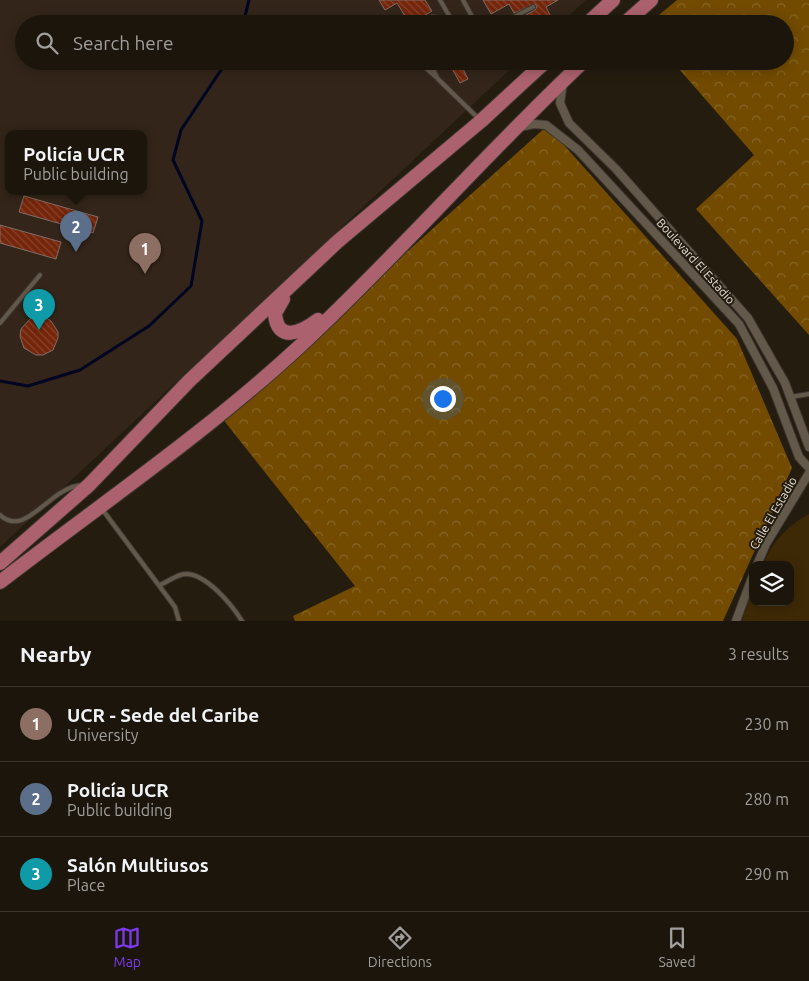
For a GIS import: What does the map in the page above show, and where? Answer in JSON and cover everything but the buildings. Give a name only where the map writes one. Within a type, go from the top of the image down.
[{"type":"highway","points":[[597,15],[613,0]]},
{"type":"highway","points":[[634,15],[651,0]]},
{"type":"highway","points":[[0,563],[89,485],[189,381],[337,242],[481,121],[536,70]]},
{"type":"highway","points":[[0,582],[150,468],[254,385],[298,347],[370,279],[512,129],[574,70]]},
{"type":"highway","points":[[337,242],[277,307],[275,314],[277,326],[290,333],[306,329],[370,279]]},
{"type":"street","name":"Boulevard El Estadio","points":[[563,80],[560,103],[569,123],[616,169],[748,318],[765,344],[791,397],[809,447]]},
{"type":"street","name":"Boulevard El Estadio","points":[[512,129],[534,124],[546,125],[562,137],[607,180],[738,324],[773,388],[799,457],[809,468]]},
{"type":"street","name":"Calle El Estadio","points":[[759,561],[766,544],[809,473]]},
{"type":"street","points":[[736,621],[749,586]]},
{"type":"lane","points":[[440,0],[449,15]]},
{"type":"lane","points":[[463,0],[471,15]]},
{"type":"lane","points":[[517,15],[533,7]]},
{"type":"lane","points":[[428,70],[481,121]]},
{"type":"lane","points":[[434,70],[438,79]]},
{"type":"lane","points":[[0,323],[40,275]]},
{"type":"lane","points":[[791,397],[809,394]]},
{"type":"lane","points":[[0,516],[8,521],[16,522],[29,517],[64,489],[71,486],[89,485]]},
{"type":"lane","points":[[99,505],[175,607],[178,621]]},
{"type":"lane","points":[[160,585],[184,574],[200,576],[219,593],[242,621]]},
{"type":"shaded area","points":[[0,0],[586,0],[570,15],[15,15],[15,70],[509,70],[0,547]]},
{"type":"shaded area","points":[[809,514],[809,621],[742,621],[749,600],[749,606],[794,606],[794,561],[765,561],[781,535]]},
{"type":"green space","points":[[677,0],[809,0],[809,335],[696,209],[754,155],[680,70],[794,70],[794,15],[659,15]]},
{"type":"green space","points":[[547,126],[737,339],[792,468],[723,621],[295,621],[293,616],[355,586],[222,418]]},
{"type":"waterway","points":[[245,15],[249,0]]},
{"type":"waterway","points":[[0,381],[28,386],[80,370],[149,326],[191,286],[202,221],[173,160],[181,130],[221,70]]},
{"type":"place","name":"Policía UCR","points":[[76,252]]},
{"type":"place","name":"UCR - Sede del Caribe","points":[[145,274]]},
{"type":"place","name":"Salón Multiusos","points":[[39,330]]}]
